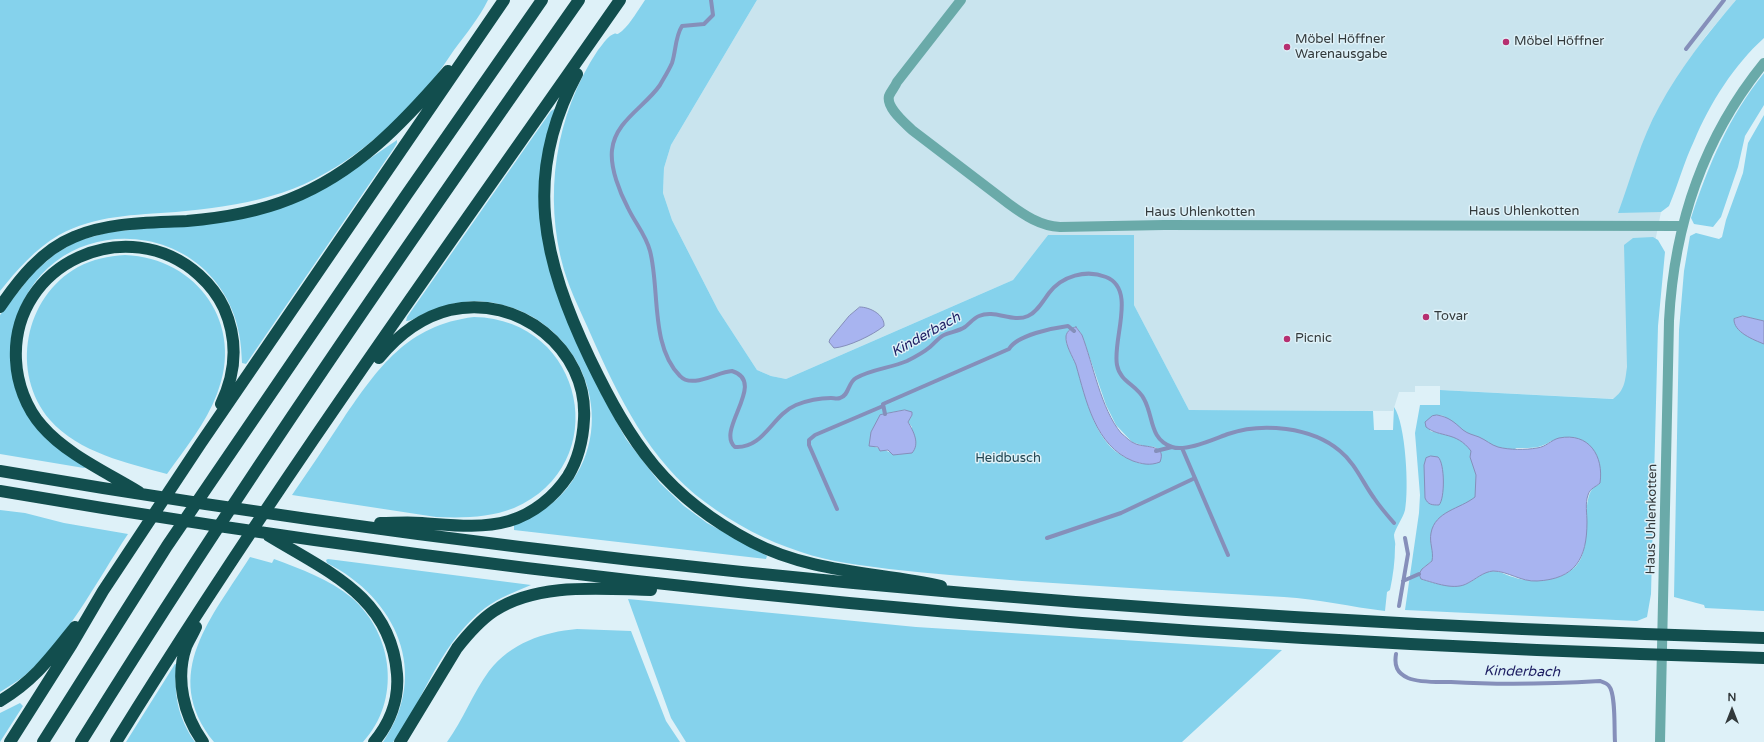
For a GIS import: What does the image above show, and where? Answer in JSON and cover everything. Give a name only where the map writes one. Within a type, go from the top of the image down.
[{"type":"highway","points":[[10,742],[72,644],[103,591],[201,444],[504,0]]},
{"type":"highway","points":[[43,742],[167,546],[407,194],[542,0]]},
{"type":"highway","points":[[81,742],[203,549],[436,205],[579,0]]},
{"type":"highway","points":[[116,742],[169,656],[330,415],[620,0]]},
{"type":"highway","points":[[620,0],[593,50],[576,74],[562,103],[548,155],[544,198],[547,241],[559,285],[577,331],[612,405],[623,423],[640,450],[671,485],[700,510],[727,528],[754,543],[777,553],[830,568],[906,578],[989,596]]},
{"type":"highway","points":[[0,307],[19,281],[34,265],[59,245],[73,237],[89,231],[116,226],[203,219],[240,214],[290,200],[333,178],[374,149],[396,128],[478,36]]},
{"type":"highway","points":[[144,494],[68,449],[41,425],[27,403],[19,381],[16,367],[17,338],[21,323],[32,297],[51,275],[62,266],[88,252],[116,246],[152,250],[173,257],[193,270],[209,285],[220,300],[226,312],[232,338],[234,360],[226,393],[201,444]]},
{"type":"highway","points":[[330,415],[393,341],[411,327],[442,312],[474,308],[501,311],[529,322],[543,330],[563,350],[572,363],[580,382],[585,406],[582,443],[571,470],[562,484],[551,496],[528,513],[510,521],[474,526],[420,523],[334,523]]},
{"type":"highway","points":[[0,471],[334,523],[703,569],[989,596],[1363,622],[1583,632],[1764,638]]},
{"type":"highway","points":[[0,491],[265,533],[564,573],[752,594],[987,617],[1305,639],[1499,649],[1764,658]]},
{"type":"highway","points":[[0,496],[23,495]]},
{"type":"highway","points":[[265,533],[359,594],[374,610],[384,624],[396,660],[396,698],[388,722],[374,742]]},
{"type":"highway","points":[[203,742],[186,711],[182,679],[182,664],[186,647],[219,582]]},
{"type":"highway","points":[[400,742],[457,648],[480,622],[495,611],[511,603],[526,597],[575,590],[624,589],[752,594]]},
{"type":"highway","points":[[0,701],[15,692],[41,670],[103,591]]},
{"type":"street","name":"Haus Uhlenkotten","points":[[962,0],[897,82],[889,96],[890,103],[899,117],[912,130],[1023,214],[1046,224],[1060,227],[1164,225],[1682,226]]},
{"type":"street","name":"Haus Uhlenkotten","points":[[1660,742],[1669,321],[1672,276],[1682,226],[1710,145],[1737,99],[1764,63]]},
{"type":"shaded area","points":[[757,0],[1736,0],[1705,37],[1659,108],[1619,212],[1661,212],[1654,247],[1637,400],[1440,390],[1440,386],[1415,386],[1415,392],[1399,392],[1393,411],[1189,410],[1134,305],[1134,235],[1048,235],[1013,280],[786,379],[771,376],[757,370],[718,310],[672,220],[663,193],[664,168],[671,145]]},
{"type":"shaded area","points":[[860,307],[868,308],[876,312],[882,318],[884,326],[860,340],[834,348],[829,342],[830,339],[849,316]]},
{"type":"shaded area","points":[[1743,316],[1764,321],[1764,344],[1745,335],[1737,328],[1734,319]]},
{"type":"shaded area","points":[[1076,327],[1082,335],[1098,386],[1114,423],[1121,433],[1132,442],[1158,449],[1161,452],[1160,462],[1146,464],[1133,461],[1120,454],[1109,445],[1101,433],[1088,407],[1076,365],[1066,340],[1067,333]]},
{"type":"shaded area","points":[[905,410],[912,412],[908,422],[914,434],[916,446],[912,453],[893,455],[888,450],[880,451],[878,447],[869,446],[871,432],[880,415]]},
{"type":"shaded area","points":[[1437,415],[1451,420],[1463,430],[1502,448],[1537,448],[1559,438],[1570,437],[1586,442],[1592,448],[1597,455],[1600,464],[1600,483],[1592,489],[1588,495],[1586,505],[1587,522],[1585,547],[1576,565],[1570,571],[1561,576],[1550,579],[1531,581],[1499,571],[1493,571],[1483,574],[1463,585],[1457,586],[1445,586],[1421,579],[1419,574],[1422,569],[1432,561],[1431,533],[1433,526],[1443,515],[1475,497],[1476,475],[1470,457],[1471,451],[1460,440],[1437,433],[1426,427],[1425,422],[1432,416]]},
{"type":"shaded area","points":[[1431,456],[1438,457],[1442,466],[1443,489],[1439,505],[1430,504],[1425,498],[1424,465],[1426,458]]},
{"type":"green space","points":[[0,0],[488,0],[472,26],[426,89],[375,139],[336,167],[293,189],[259,199],[200,210],[116,217],[87,223],[73,228],[59,235],[34,253],[0,291]]},
{"type":"green space","name":"Heidbusch","points":[[645,0],[757,0],[671,145],[664,168],[663,193],[672,220],[718,310],[757,370],[771,376],[786,379],[1013,280],[1048,235],[1134,235],[1134,305],[1189,410],[1373,411],[1374,430],[1393,430],[1394,407],[1398,415],[1404,442],[1407,488],[1405,510],[1394,535],[1394,568],[1390,590],[1387,592],[1385,611],[1297,598],[1022,581],[906,571],[845,563],[788,548],[751,531],[716,510],[685,486],[652,448],[624,404],[612,381],[567,279],[558,242],[554,214],[554,185],[557,157],[563,129],[572,101],[583,75],[606,40],[610,36],[618,34],[625,28]],"holes":[[[1076,327],[1082,335],[1106,405],[1116,425],[1132,442],[1144,446],[1155,447],[1159,450],[1161,456],[1142,464],[1124,457],[1115,451],[1102,435],[1096,425],[1088,405],[1075,362],[1067,343],[1066,337],[1068,331]],[[905,410],[912,415],[908,422],[912,427],[899,455],[875,447],[871,432],[885,414]]]},
{"type":"green space","points":[[1736,0],[1764,0],[1764,38],[1733,72],[1707,113],[1690,149],[1669,206],[1661,212],[1618,213],[1647,132],[1659,107],[1676,78],[1695,51]]},
{"type":"green space","points":[[1764,73],[1764,105],[1745,136],[1738,167],[1721,217],[1713,227],[1694,224],[1691,218],[1712,161],[1740,106]]},
{"type":"green space","points":[[556,108],[541,213],[597,386],[626,439],[660,483],[684,506],[707,523],[767,556],[766,559],[514,530],[514,525],[543,510],[556,500],[568,487],[584,461],[591,433],[591,404],[584,377],[571,352],[552,331],[528,314],[499,304],[481,301],[454,303],[406,321],[407,317],[551,111]]},
{"type":"green space","points":[[1764,115],[1764,321],[1743,316],[1734,319],[1739,330],[1764,344],[1764,611],[1705,608],[1704,605],[1674,597],[1679,330],[1684,271],[1690,236],[1696,233],[1719,239],[1722,237],[1726,220],[1743,173],[1748,143]]},
{"type":"green space","points":[[397,140],[394,148],[246,364],[242,363],[233,313],[211,276],[178,251],[139,240],[99,242],[62,257],[32,287],[13,331],[11,355],[14,383],[16,391],[22,401],[86,467],[84,468],[0,454],[0,315],[33,273],[55,254],[77,241],[110,232],[170,226],[331,185]]},
{"type":"green space","points":[[1653,237],[1658,240],[1665,252],[1658,326],[1651,594],[1647,617],[1637,621],[1405,610],[1419,513],[1420,495],[1415,433],[1420,405],[1440,405],[1440,390],[1613,399],[1617,396],[1625,381],[1627,367],[1624,245],[1633,238]],"holes":[[[1437,415],[1444,416],[1451,436],[1430,431]],[[1551,441],[1601,476],[1598,485],[1592,490],[1588,498],[1584,546],[1582,557],[1576,566],[1562,575],[1537,581],[1521,579],[1495,571],[1482,574],[1468,583],[1457,586],[1444,585],[1421,579],[1422,569],[1432,561],[1516,448],[1539,447]]]},
{"type":"green space","points":[[125,255],[151,259],[174,268],[194,282],[209,300],[219,320],[225,344],[224,368],[217,394],[195,436],[167,474],[120,461],[89,449],[75,441],[50,420],[38,401],[30,380],[27,359],[29,337],[35,316],[45,297],[60,280],[78,267],[101,258]]},
{"type":"green space","points":[[474,317],[512,324],[541,342],[562,367],[574,397],[575,429],[566,460],[546,488],[514,508],[485,516],[466,517],[436,517],[292,495],[356,400],[382,366],[396,352],[412,339],[430,329],[451,322]]},
{"type":"green space","points":[[0,510],[25,513],[64,523],[128,534],[80,610],[53,646],[23,677],[0,692]]},
{"type":"green space","points":[[250,557],[272,563],[274,559],[334,585],[352,598],[366,613],[377,630],[384,649],[388,668],[387,688],[383,707],[375,726],[363,742],[214,742],[198,717],[191,693],[191,669],[198,646],[221,601]]},
{"type":"green space","points":[[328,559],[531,585],[496,601],[485,608],[471,621],[458,635],[436,668],[399,736],[393,742],[383,742],[397,716],[404,690],[405,664],[399,640],[388,617],[372,596],[351,578],[327,563],[326,560]]},
{"type":"green space","points":[[628,599],[916,627],[1282,650],[1182,742],[686,742],[671,718]]},
{"type":"green space","points":[[577,629],[631,631],[666,721],[680,742],[447,742],[483,679],[507,653],[540,636]]},
{"type":"green space","points":[[175,664],[177,664],[176,695],[178,705],[184,724],[195,742],[126,742]]},
{"type":"green space","points":[[20,703],[23,706],[0,742],[0,713]]},
{"type":"waterway","name":"Kinderbach","points":[[711,0],[713,15],[704,24],[682,26],[678,35],[672,63],[668,71],[654,93],[625,122],[619,131],[614,140],[612,157],[616,180],[622,195],[646,240],[650,251],[660,333],[664,349],[671,364],[685,380],[691,381],[705,379],[732,371],[742,377],[745,385],[743,395],[731,430],[731,439],[735,447],[753,443],[761,437],[780,416],[796,405],[818,399],[843,397],[853,380],[856,378],[907,361],[925,351],[942,336],[965,327],[979,316],[985,314],[1016,318],[1028,316],[1037,309],[1054,287],[1061,282],[1067,278],[1090,274],[1106,277],[1115,283],[1120,292],[1122,304],[1116,355],[1117,365],[1125,380],[1137,390],[1144,399],[1153,427],[1159,439],[1172,447],[1185,448],[1241,430],[1256,428],[1286,429],[1315,437],[1329,443],[1350,461],[1376,501],[1394,523]]},
{"type":"waterway","points":[[1686,49],[1724,0]]},
{"type":"waterway","points":[[885,414],[883,404],[1009,349],[1013,344],[1027,336],[1045,330],[1068,326],[1074,331]]},
{"type":"waterway","points":[[837,509],[809,445],[809,440],[815,435],[883,406]]},
{"type":"waterway","points":[[1156,451],[1172,447]]},
{"type":"waterway","points":[[1182,448],[1228,555]]},
{"type":"waterway","points":[[1047,538],[1121,513],[1195,478]]},
{"type":"waterway","name":"Kinderbach","points":[[1399,606],[1408,554],[1405,538]]},
{"type":"waterway","points":[[1403,581],[1419,574]]},
{"type":"waterway","name":"Kinderbach","points":[[1396,654],[1395,662],[1397,669],[1401,674],[1418,681],[1507,684],[1604,682],[1609,686],[1613,696],[1615,742]]},
{"type":"place","name":"Möbel Höffner","points":[[1506,42]]},
{"type":"place","name":"Möbel Höffner Warenausgabe","points":[[1287,47]]},
{"type":"place","name":"Tovar","points":[[1426,317]]},
{"type":"place","name":"Picnic","points":[[1287,339]]}]
